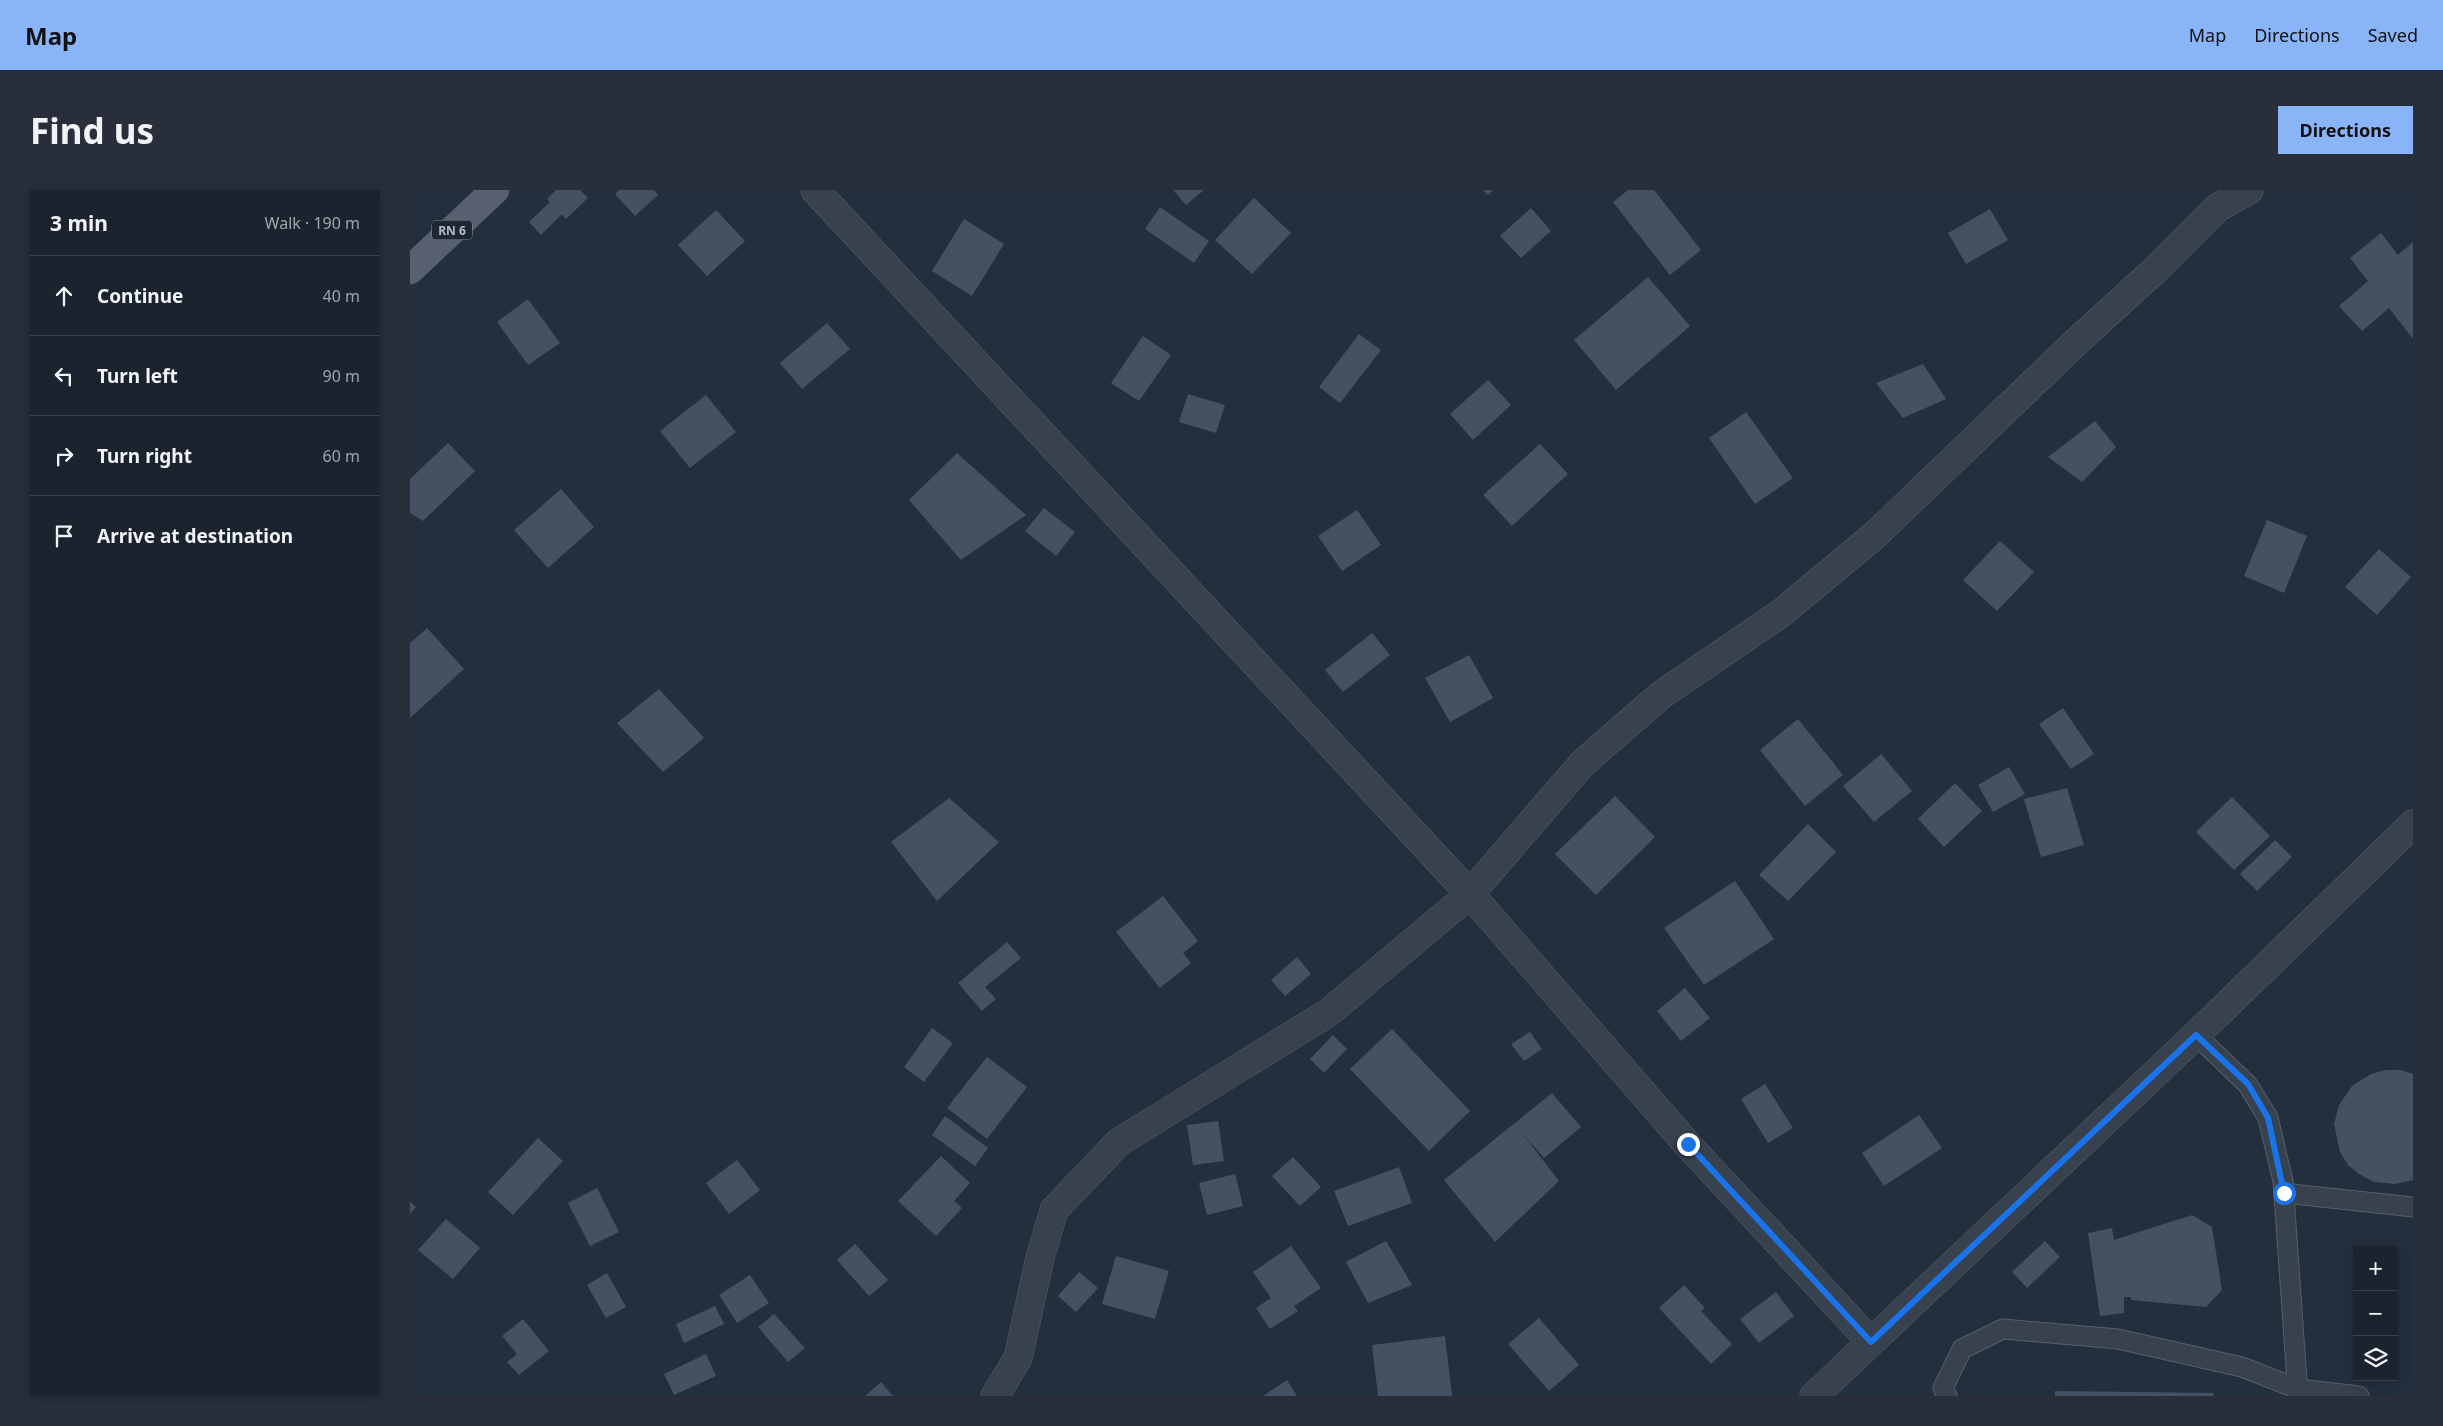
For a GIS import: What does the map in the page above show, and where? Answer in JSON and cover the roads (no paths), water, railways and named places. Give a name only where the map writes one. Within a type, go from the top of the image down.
[{"type":"main road","name":"RN 6","points":[[410,270],[495,190]]},
{"type":"street","points":[[815,190],[1470,894],[1688,1144],[1871,1342]]},
{"type":"street","points":[[995,1396],[1018,1358],[1040,1258],[1054,1210],[1119,1142],[1328,1013],[1470,894],[1582,764],[1661,695],[1780,614],[1875,535],[2075,343],[2154,271],[2217,208],[2249,190]]},
{"type":"street","points":[[1814,1396],[2196,1035],[2413,824]]},
{"type":"lane","points":[[2196,1035],[2248,1084],[2268,1118],[2284,1193],[2298,1392]]},
{"type":"lane","points":[[2284,1193],[2413,1207]]},
{"type":"lane","points":[[1947,1396],[1943,1388],[1962,1349],[2003,1329],[2118,1339],[2242,1367],[2298,1392],[2359,1396]]}]
